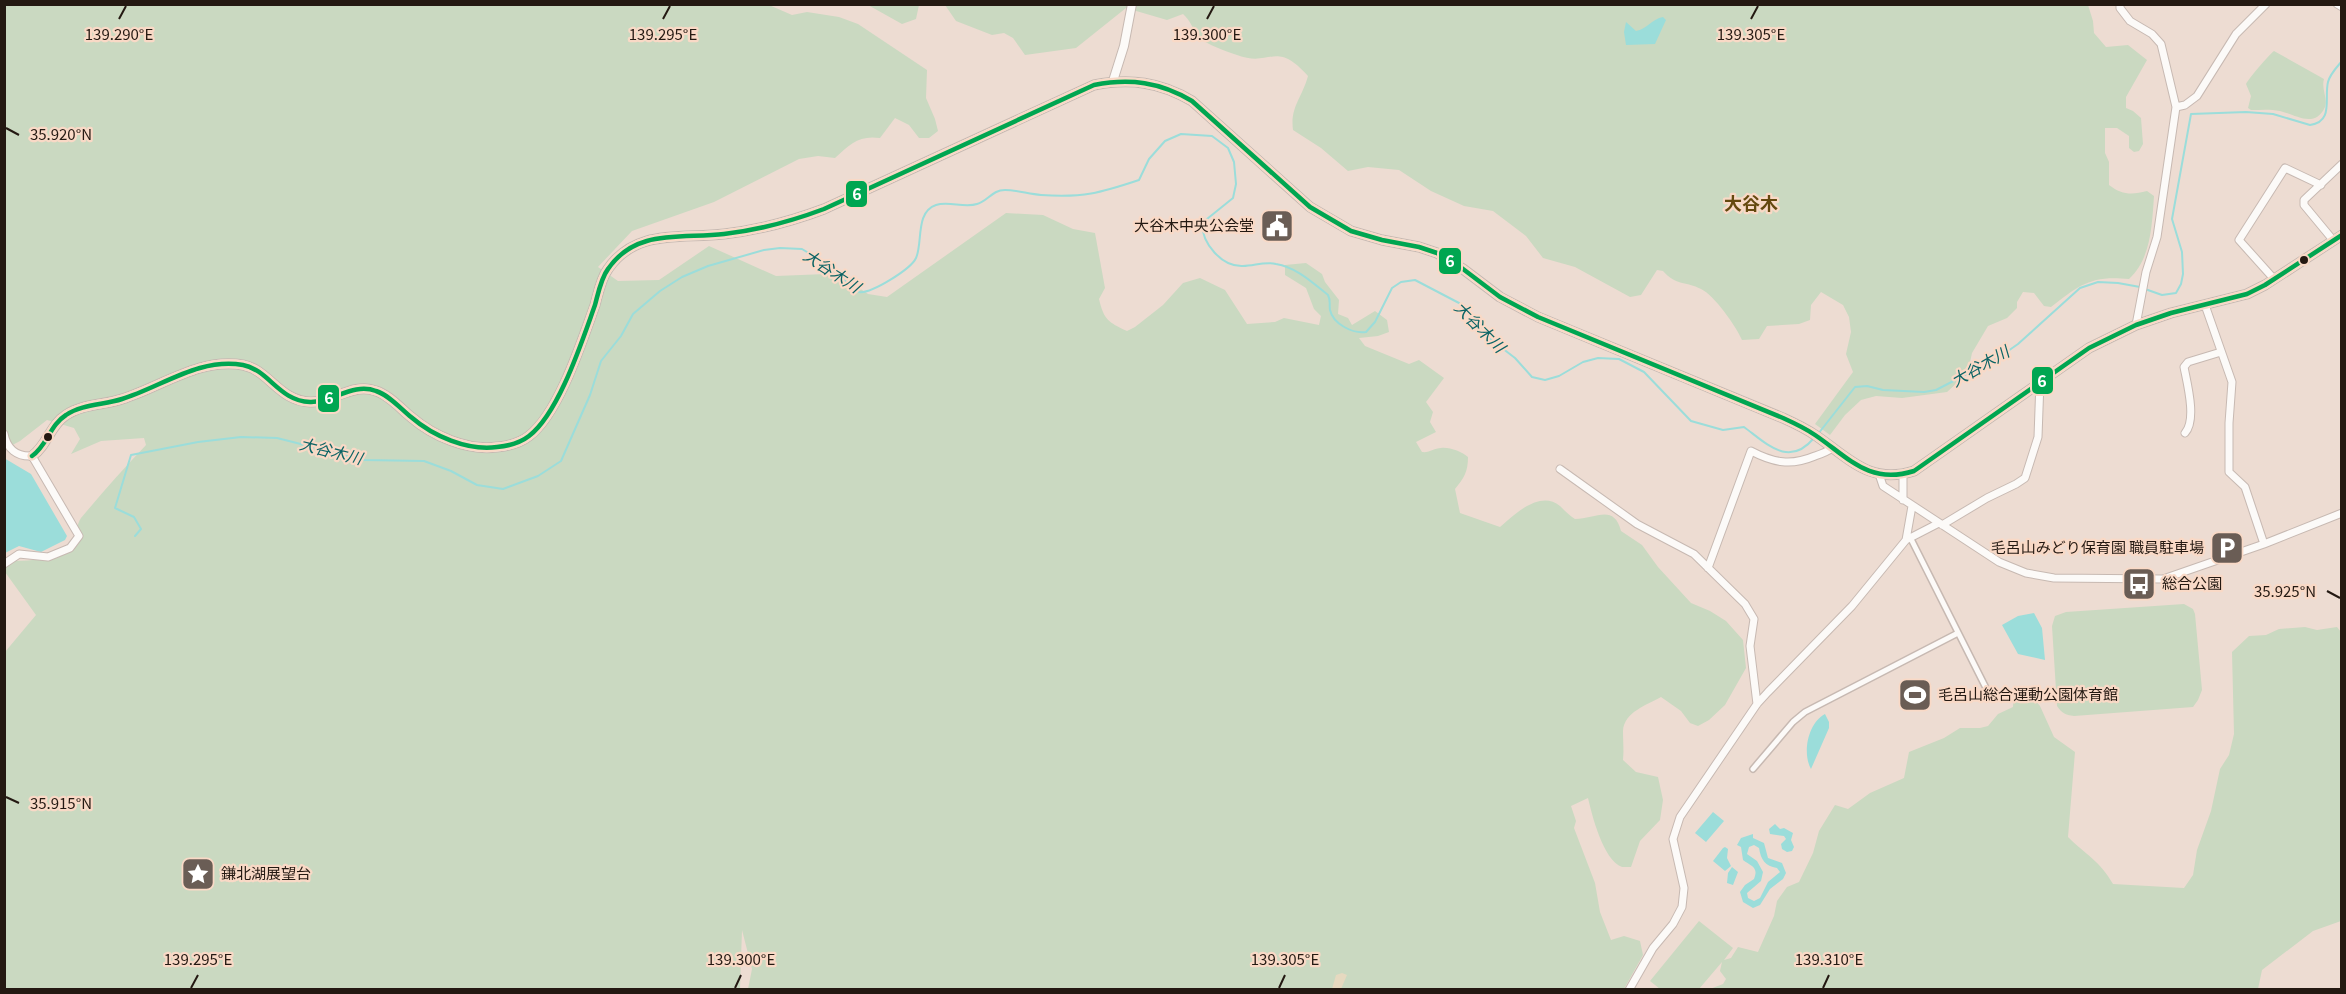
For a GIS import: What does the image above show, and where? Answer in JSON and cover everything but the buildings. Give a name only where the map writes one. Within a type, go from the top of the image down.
[{"type":"main road","points":[[32,456],[36,454],[60,419],[77,409],[126,398],[194,369],[225,363],[246,365],[260,373],[279,391],[296,400],[311,403],[358,390],[375,390],[419,424],[446,439],[472,446],[494,448],[514,444],[534,431],[551,407],[579,351],[607,270],[626,249],[641,241],[664,236],[723,234],[788,222],[824,209],[1094,85],[1113,81],[1141,81],[1156,84],[1192,101],[1310,207],[1331,221],[1366,236],[1437,253],[1500,297],[1538,317],[1782,418],[1817,436],[1859,468],[1879,474],[1903,474],[1914,471],[2089,348],[2136,325],[2171,313],[2247,294],[2337,238]]},
{"type":"street","points":[[1113,81],[1132,4]]},
{"type":"street","points":[[2120,4],[2120,8],[2130,21],[2152,34],[2161,44],[2176,107],[2157,237],[2136,325]]},
{"type":"street","points":[[2176,107],[2185,105],[2197,96],[2236,34],[2266,4]]},
{"type":"street","points":[[2337,4],[2342,7]]},
{"type":"street","points":[[2337,238],[2304,205],[2304,200],[2342,164]]},
{"type":"street","points":[[2274,279],[2239,240],[2285,168],[2321,185]]},
{"type":"street","points":[[2205,305],[2232,391],[2229,423],[2229,472],[2245,487],[2264,543]]},
{"type":"street","points":[[2185,433],[2190,426],[2190,400],[2184,367],[2188,362],[2221,352]]},
{"type":"street","points":[[1629,990],[1651,951],[1673,924],[1682,907],[1684,888],[1673,838],[1680,817],[1757,704],[1852,606],[1908,538],[1940,524],[2025,477],[2038,437],[2040,381]]},
{"type":"street","points":[[4,434],[12,451],[32,456],[78,536],[70,548],[48,557],[19,554],[4,564]]},
{"type":"street","points":[[1708,568],[1751,451],[1775,462],[1791,463],[1810,458],[1832,448]]},
{"type":"street","points":[[1560,469],[1637,524],[1694,554],[1745,604],[1754,619],[1750,646],[1757,704]]},
{"type":"street","points":[[1879,474],[1882,486],[2012,568],[2054,578],[2163,579],[2342,513]]},
{"type":"street","points":[[1903,474],[1903,500]]},
{"type":"street","points":[[1912,506],[1908,538],[1986,688]]},
{"type":"street","points":[[1753,769],[1793,722],[1805,712],[1958,633]]},
{"type":"green space","points":[[5,5],[769,5],[792,15],[807,12],[839,17],[858,24],[927,70],[926,98],[938,131],[929,138],[919,138],[909,125],[895,118],[880,138],[860,139],[835,158],[818,156],[799,159],[714,202],[632,231],[598,267],[618,281],[659,280],[709,246],[776,276],[826,274],[853,284],[868,294],[887,297],[1006,213],[1043,215],[1073,229],[1095,233],[1105,288],[1099,299],[1101,306],[1108,320],[1127,331],[1163,305],[1183,283],[1200,278],[1225,290],[1247,324],[1275,322],[1284,318],[1319,325],[1321,316],[1314,309],[1306,288],[1285,275],[1285,265],[1306,263],[1322,274],[1325,282],[1339,300],[1338,314],[1348,318],[1352,325],[1375,311],[1387,320],[1389,332],[1359,338],[1365,346],[1409,364],[1419,360],[1444,378],[1426,402],[1433,412],[1430,422],[1436,432],[1416,442],[1422,452],[1448,448],[1468,457],[1465,475],[1455,489],[1460,513],[1500,527],[1528,506],[1544,500],[1560,506],[1575,519],[1603,514],[1614,517],[1621,531],[1642,545],[1658,567],[1691,603],[1726,621],[1743,640],[1746,668],[1725,705],[1709,720],[1698,726],[1690,723],[1681,711],[1661,697],[1637,710],[1624,724],[1623,760],[1636,772],[1658,777],[1663,800],[1660,820],[1640,841],[1631,867],[1622,867],[1609,856],[1599,836],[1588,798],[1571,806],[1576,821],[1574,828],[1595,883],[1600,912],[1611,940],[1624,936],[1640,941],[1643,955],[1624,989],[748,989],[752,969],[742,930],[740,989],[5,989],[5,652],[36,615],[5,572],[5,559],[22,561],[39,559],[56,553],[70,543],[81,518],[146,445],[144,438],[101,441],[71,454],[80,439],[74,428],[47,420],[20,441],[5,449]]},
{"type":"green space","points":[[868,5],[919,5],[916,19],[902,24]]},
{"type":"green space","points":[[945,5],[2088,5],[2094,33],[2106,47],[2128,45],[2147,60],[2126,97],[2126,108],[2141,118],[2143,144],[2139,151],[2134,152],[2129,148],[2129,136],[2117,128],[2105,128],[2105,153],[2109,162],[2109,185],[2123,192],[2147,191],[2154,196],[2149,241],[2142,262],[2129,279],[2105,279],[2086,283],[2051,307],[2044,306],[2034,293],[2023,292],[2017,302],[2017,308],[2007,318],[1988,326],[1972,353],[1969,367],[1947,392],[1902,398],[1876,396],[1861,400],[1845,415],[1830,435],[1815,424],[1853,372],[1846,354],[1851,332],[1849,317],[1843,305],[1821,292],[1811,305],[1810,320],[1799,324],[1767,326],[1759,339],[1742,340],[1724,312],[1706,292],[1672,279],[1663,271],[1657,270],[1641,295],[1630,297],[1575,267],[1543,258],[1526,236],[1493,211],[1464,206],[1431,191],[1399,170],[1368,167],[1348,171],[1321,148],[1293,130],[1293,115],[1308,76],[1297,65],[1288,59],[1273,56],[1248,58],[1212,45],[1199,37],[1183,14],[1167,20],[1126,8],[1076,48],[1025,55],[1013,38],[1004,33],[992,35],[956,21]]},
{"type":"green space","points":[[2274,51],[2324,79],[2326,100],[2321,114],[2305,119],[2280,111],[2248,108],[2251,96],[2246,84]]},
{"type":"green space","points":[[2184,604],[2193,609],[2195,614],[2202,690],[2193,707],[2074,716],[2062,712],[2057,706],[2052,626],[2055,616],[2066,612]]},
{"type":"green space","points":[[2305,627],[2317,630],[2337,627],[2341,632],[2341,921],[2313,931],[2262,970],[2258,989],[1710,989],[1723,984],[1726,979],[1720,971],[1722,962],[1699,989],[1660,989],[1650,981],[1699,921],[1733,948],[1724,960],[1731,958],[1738,947],[1758,952],[1774,916],[1777,901],[1787,887],[1799,882],[1813,853],[1819,831],[1835,805],[1848,809],[1870,793],[1904,778],[1909,752],[1944,738],[1960,728],[1988,726],[1998,714],[2013,707],[2014,689],[2024,687],[2040,706],[2054,737],[2075,752],[2068,837],[2097,863],[2113,884],[2184,888],[2193,875],[2197,850],[2211,811],[2220,769],[2229,755],[2234,734],[2232,652],[2249,636],[2266,635],[2279,629]]},
{"type":"sand","points":[[1342,973],[1347,975],[1341,989],[1332,989],[1336,975]]},
{"type":"water","points":[[1663,17],[1666,20],[1655,44],[1626,45],[1624,32],[1626,22],[1636,31]]},
{"type":"water","points":[[4,458],[31,474],[67,536],[65,540],[41,552],[19,546],[5,553]]},
{"type":"water","points":[[2034,613],[2042,628],[2045,660],[2018,654],[2002,625],[2018,616]]},
{"type":"water","points":[[1825,714],[1829,728],[1811,769],[1807,755],[1808,739],[1814,724]]},
{"type":"water","points":[[1713,812],[1724,821],[1706,842],[1695,833]]},
{"type":"water","points":[[1775,824],[1780,829],[1784,828],[1793,833],[1792,851],[1787,852],[1782,849],[1781,844],[1786,839],[1784,836],[1770,834],[1769,829]]},
{"type":"water","points":[[1753,834],[1753,838],[1764,843],[1768,858],[1782,863],[1786,873],[1783,879],[1770,889],[1760,905],[1753,908],[1743,902],[1740,892],[1754,879],[1756,872],[1743,860],[1741,847],[1737,845],[1741,838]],"holes":[[[1754,845],[1759,848],[1764,862],[1777,868],[1780,872],[1768,882],[1760,898],[1754,901],[1748,898],[1747,893],[1761,881],[1763,872],[1757,861],[1747,854],[1749,847]]]},
{"type":"water","points":[[1725,847],[1728,849],[1727,858],[1731,866],[1725,871],[1713,861]]},
{"type":"water","points":[[1732,867],[1738,872],[1733,885],[1727,883],[1728,873]]},
{"type":"waterway","name":"大谷木川","points":[[2145,289],[2162,295],[2176,293],[2181,284],[2182,252],[2172,219],[2191,114],[2246,112],[2273,114],[2310,125],[2318,123],[2325,114],[2329,79],[2342,61]]},
{"type":"waterway","name":"大谷木川","points":[[135,536],[141,529],[134,517],[115,508],[131,455],[198,442],[241,437],[277,438],[364,460],[424,461],[451,471],[477,485],[503,489],[538,476],[561,461],[590,395],[601,361],[621,336],[633,314],[660,291],[682,277],[708,266],[764,250],[802,249],[820,260],[859,292],[865,292],[890,280],[913,263],[918,252],[922,221],[929,209],[936,205],[981,203],[1001,190],[1069,196],[1091,194],[1113,188],[1139,180],[1149,159],[1165,141],[1181,134],[1212,136],[1228,148],[1234,162],[1236,184],[1233,198],[1202,223],[1209,246],[1228,263],[1247,266],[1272,263],[1297,272],[1328,295],[1332,315],[1344,327],[1366,332],[1375,322],[1392,288],[1401,282],[1415,280],[1459,303],[1477,320],[1489,338],[1515,358],[1532,377],[1545,380],[1559,376],[1583,362],[1598,358],[1619,359],[1644,372],[1691,421],[1723,430],[1744,427],[1770,446],[1787,452],[1805,447],[1814,438]]},
{"type":"waterway","name":"大谷木川","points":[[1818,434],[1855,387],[1867,386],[1883,390],[1924,392],[1936,390],[1998,358],[2018,344],[2080,288],[2098,282],[2140,287]]},
{"type":"transit line","name":"6","points":[[32,456],[56,424],[72,411],[137,394],[196,369],[227,364],[252,368],[282,391],[299,400],[318,401],[359,389],[367,389],[386,396],[420,424],[451,441],[486,448],[514,444],[529,436],[550,411],[576,356],[603,277],[619,256],[632,247],[661,238],[750,230],[824,209],[1094,85],[1107,83],[1145,83],[1168,89],[1192,101],[1310,207],[1351,231],[1437,253],[1500,297],[1538,317],[1783,418],[1811,432],[1860,467],[1884,475],[1914,471],[2089,348],[2136,325],[2171,313],[2247,294],[2265,285],[2342,235]]},
{"type":"place","name":"大谷木中央公会堂","points":[[1277,226]]},
{"type":"place","name":"毛呂山みどり保育園 職員駐車場","points":[[2227,548]]},
{"type":"place","name":"総合公園","points":[[2139,584]]},
{"type":"place","name":"毛呂山総合運動公園体育館","points":[[1915,695]]},
{"type":"place","name":"鎌北湖展望台","points":[[198,874]]},
{"type":"district","name":"大谷木","points":[[1751,204]]}]
